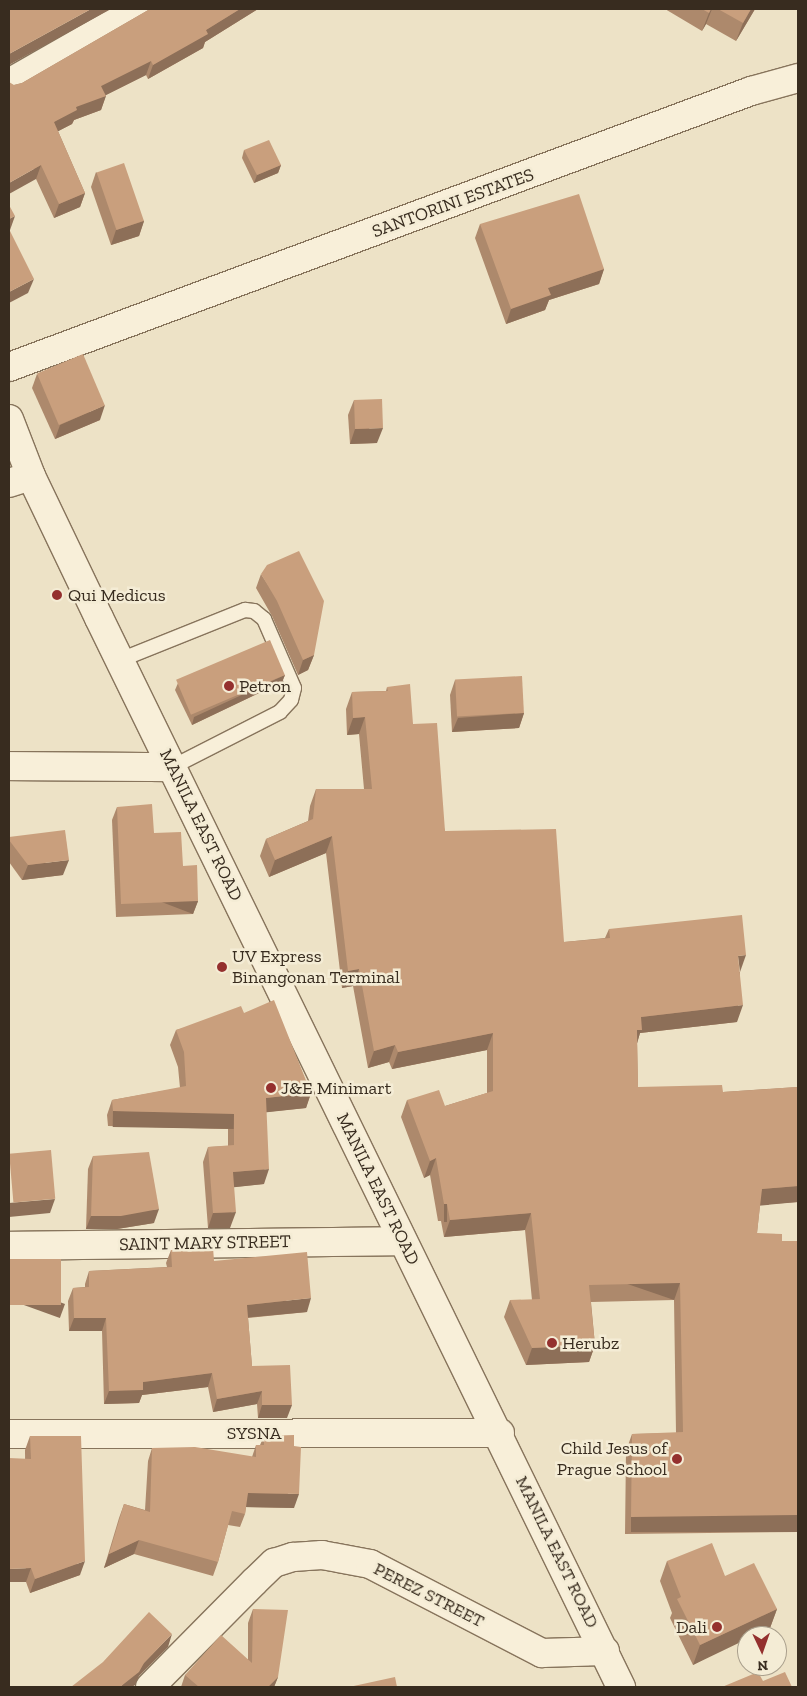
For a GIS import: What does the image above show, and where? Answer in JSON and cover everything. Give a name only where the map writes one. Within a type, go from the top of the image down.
[{"type":"street","points":[[9,83],[138,9]]},
{"type":"street","name":"SANTORINI ESTATES","points":[[9,367],[107,328],[610,146],[751,91],[798,78]]},
{"type":"street","name":"MANILA EAST ROAD","points":[[9,419],[20,479],[120,660],[402,1241],[500,1433],[621,1687]]},
{"type":"street","points":[[9,766],[172,766]]},
{"type":"street","name":"SAINT MARY STREET","points":[[9,1246],[402,1241]]},
{"type":"street","name":"SYSNA","points":[[9,1434],[500,1433]]},
{"type":"street","name":"PEREZ STREET","points":[[150,1687],[274,1563],[293,1557],[322,1555],[370,1564],[542,1653],[605,1651]]},
{"type":"lane","points":[[120,660],[246,610],[254,611],[264,619],[294,688],[291,700],[280,712],[172,766]]},
{"type":"building","points":[[9,9],[91,9],[9,54]]},
{"type":"building","points":[[150,9],[240,9],[206,30],[208,34],[153,65],[151,61],[101,86],[106,96],[76,107],[77,110],[54,122],[85,193],[59,204],[41,165],[9,183],[9,82],[14,85],[22,83]]},
{"type":"building","points":[[702,9],[711,9],[709,13]]},
{"type":"building","points":[[718,9],[751,9],[743,23]]},
{"type":"building","points":[[269,140],[281,165],[257,175],[244,150]]},
{"type":"building","points":[[124,163],[144,221],[116,230],[97,172]]},
{"type":"building","points":[[579,194],[604,269],[548,288],[551,295],[511,309],[480,224]]},
{"type":"building","points":[[9,205],[15,216],[9,219]]},
{"type":"building","points":[[9,229],[34,279],[9,292]]},
{"type":"building","points":[[83,354],[105,406],[59,425],[37,374]]},
{"type":"building","points":[[382,399],[383,428],[355,429],[354,400]]},
{"type":"building","points":[[299,551],[324,601],[314,655],[303,660],[277,601],[261,574],[267,565]]},
{"type":"building","name":"Petron","points":[[270,640],[285,675],[191,715],[176,680]]},
{"type":"building","points":[[522,676],[524,713],[457,716],[455,680]]},
{"type":"building","points":[[410,684],[413,724],[437,723],[445,831],[556,829],[564,942],[610,938],[609,929],[742,915],[746,955],[738,956],[743,1005],[641,1017],[642,1030],[637,1030],[638,1087],[722,1085],[723,1092],[798,1087],[798,1186],[762,1189],[757,1233],[782,1234],[782,1241],[798,1241],[798,1515],[631,1517],[632,1434],[683,1432],[680,1283],[589,1285],[595,1345],[532,1348],[510,1300],[540,1299],[531,1213],[450,1220],[447,1204],[444,1204],[436,1158],[430,1161],[407,1100],[439,1090],[445,1106],[493,1091],[493,1033],[398,1052],[395,1045],[374,1051],[359,969],[348,971],[332,836],[275,860],[266,839],[313,819],[316,789],[372,789],[365,717],[353,718],[352,692],[388,691],[387,687]]},
{"type":"building","points":[[152,804],[154,833],[181,832],[183,866],[197,865],[198,901],[121,904],[117,807]]},
{"type":"building","points":[[65,830],[69,860],[28,865],[9,840],[9,837]]},
{"type":"building","points":[[274,1000],[311,1093],[266,1098],[269,1169],[233,1172],[236,1212],[213,1213],[208,1147],[234,1145],[234,1114],[113,1111],[112,1100],[186,1086],[184,1052],[176,1030],[241,1006],[244,1013]]},
{"type":"building","points":[[51,1150],[55,1199],[13,1202],[9,1154]]},
{"type":"building","points":[[149,1152],[159,1209],[121,1216],[91,1216],[93,1156]]},
{"type":"building","points":[[213,1247],[214,1261],[307,1252],[311,1298],[247,1305],[252,1366],[290,1365],[292,1405],[262,1405],[262,1391],[217,1399],[212,1373],[143,1382],[143,1390],[109,1391],[106,1318],[74,1318],[73,1288],[89,1287],[89,1271],[172,1267],[171,1250]]},
{"type":"building","points":[[9,1259],[61,1259],[61,1305],[9,1305]]},
{"type":"building","points":[[294,1435],[294,1446],[301,1447],[299,1494],[248,1493],[245,1514],[232,1511],[218,1562],[139,1540],[109,1554],[124,1504],[150,1512],[152,1448],[195,1447],[256,1457],[256,1445],[264,1445],[264,1436]]},
{"type":"building","points":[[30,1436],[81,1436],[85,1561],[35,1579],[31,1568],[9,1569],[9,1458],[31,1459]]},
{"type":"building","points":[[712,1543],[725,1576],[754,1563],[777,1609],[737,1626],[737,1628],[700,1645],[677,1599],[681,1597],[667,1561]]},
{"type":"building","points":[[253,1609],[288,1610],[278,1677],[268,1687],[199,1687],[185,1675],[221,1635],[252,1663]]},
{"type":"building","points":[[149,1612],[172,1634],[144,1663],[139,1672],[120,1687],[71,1687],[103,1662]]},
{"type":"building","points":[[748,1676],[760,1676],[763,1681],[775,1676],[787,1676],[792,1687],[722,1687]]},
{"type":"building","points":[[395,1677],[397,1687],[349,1687]]},
{"type":"place","name":"Qui Medicus","points":[[57,595]]},
{"type":"place","name":"Petron","points":[[229,686]]},
{"type":"place","name":"UV Express Binangonan Terminal","points":[[222,967]]},
{"type":"place","name":"J&E Minimart","points":[[271,1088]]},
{"type":"place","name":"Herubz","points":[[552,1343]]},
{"type":"place","name":"Child Jesus of Prague School","points":[[677,1459]]},
{"type":"place","name":"Dali","points":[[717,1627]]}]
